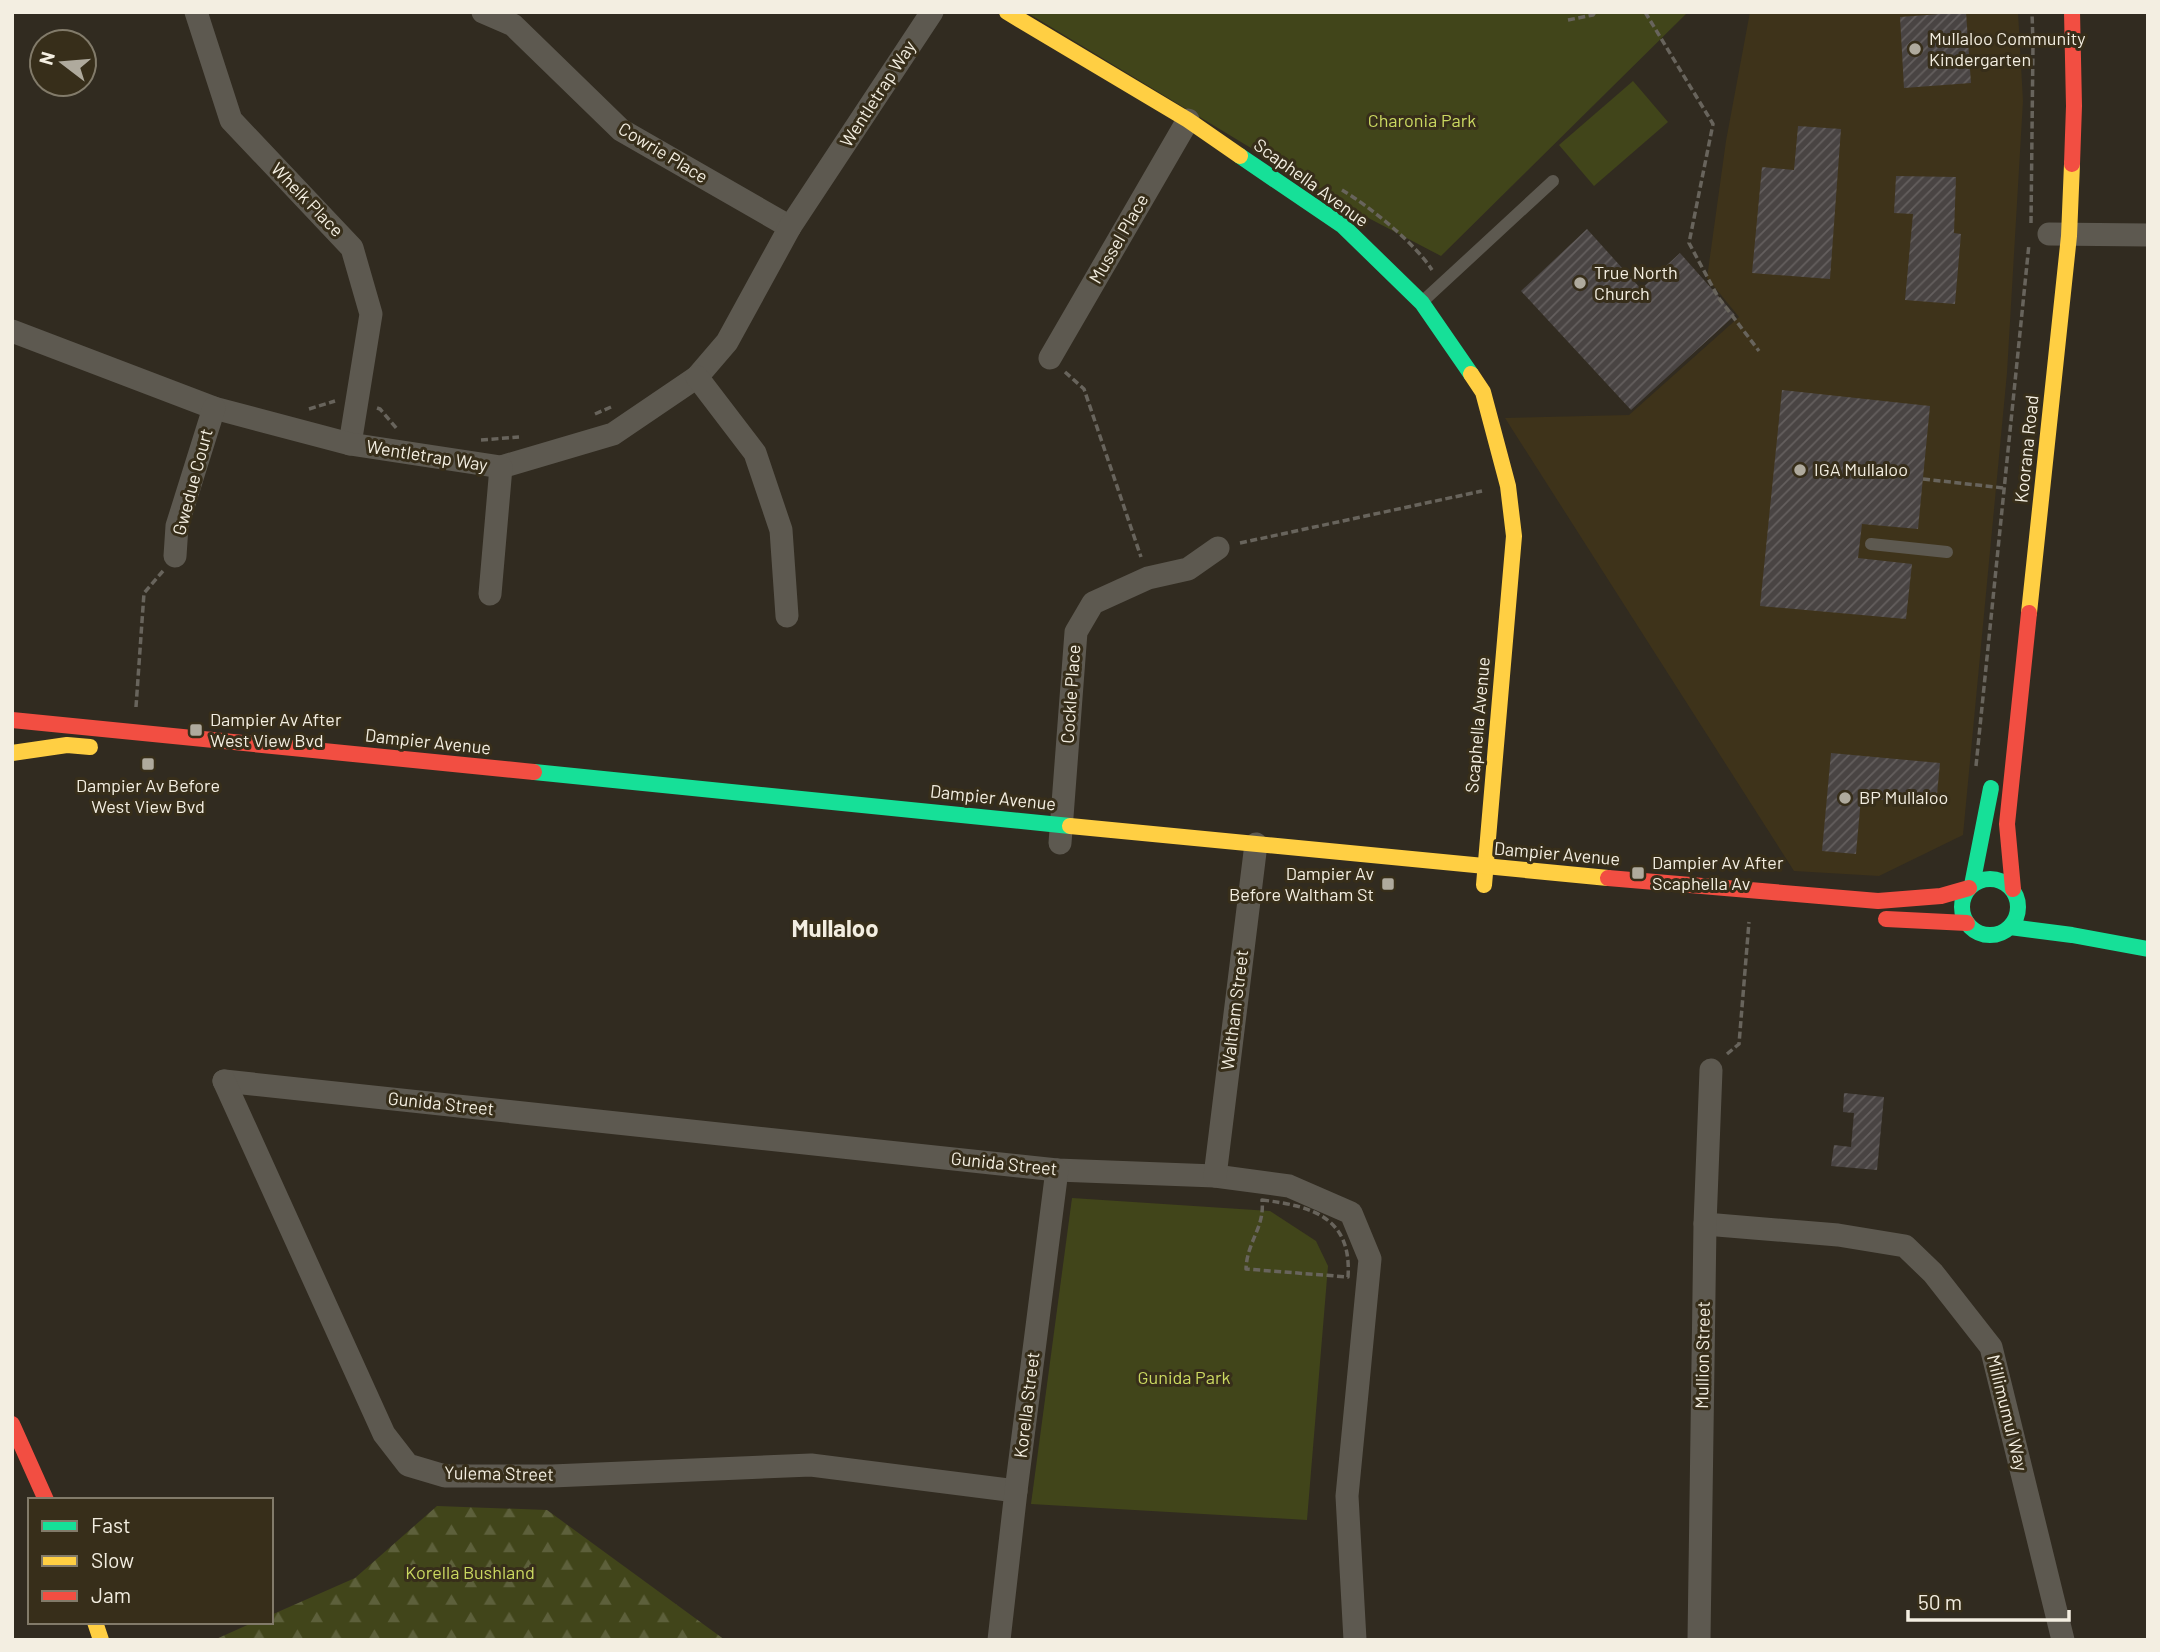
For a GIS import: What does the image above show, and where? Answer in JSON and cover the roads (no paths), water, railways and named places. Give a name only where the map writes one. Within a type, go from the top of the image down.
[{"type":"main road","name":"Scaphella Avenue","points":[[1007,12],[1188,120],[1343,226],[1422,303],[1483,392],[1508,486],[1514,536],[1484,885]]},
{"type":"main road","name":"Koorana Road","points":[[2014,892],[2007,824],[2046,235],[2074,106],[2072,12]]},
{"type":"main road","name":"Dampier Avenue","points":[[12,720],[1254,859],[1485,867],[1878,901],[1941,895],[1971,887]]},
{"type":"main road","points":[[12,753],[66,745],[108,749]]},
{"type":"main road","points":[[1993,773],[1986,822],[1971,887],[1962,905],[1967,923],[1976,931],[1987,935],[2000,933],[2010,927],[2018,911],[2014,892]]},
{"type":"main road","points":[[1971,887],[1989,878],[1998,880],[2036,904]]},
{"type":"main road","points":[[1868,918],[1967,923]]},
{"type":"main road","points":[[2010,927],[2148,949]]},
{"type":"main road","points":[[12,1424],[45,1498]]},
{"type":"street","name":"Whelk Place","points":[[196,12],[231,120],[352,248],[371,314],[350,444]]},
{"type":"street","name":"Cowrie Place","points":[[483,12],[513,25],[621,130],[790,227]]},
{"type":"street","name":"Wentletrap Way","points":[[12,331],[214,408],[350,444],[501,467],[612,434],[697,377],[727,342],[790,227],[932,12]]},
{"type":"street","name":"Mussel Place","points":[[1050,358],[1188,120]]},
{"type":"street","points":[[2046,235],[2148,235]]},
{"type":"street","points":[[697,377],[755,453],[782,530],[786,616]]},
{"type":"street","name":"Gwedue Court","points":[[175,556],[177,526],[214,408]]},
{"type":"street","points":[[490,594],[501,467]]},
{"type":"street","name":"Cockle Place","points":[[1061,838],[1076,632],[1093,603],[1148,578],[1188,569],[1218,548]]},
{"type":"street","name":"Waltham Street","points":[[1215,1175],[1254,859]]},
{"type":"street","name":"Mullion Street","points":[[1699,1640],[1705,1224],[1711,1070]]},
{"type":"street","name":"Gunida Street","points":[[224,1081],[1057,1170],[1215,1175],[1289,1186],[1351,1213],[1370,1259],[1347,1496],[1354,1640]]},
{"type":"street","name":"Yulema Street","points":[[224,1081],[384,1434],[408,1465],[446,1476],[525,1476],[811,1465],[1016,1491]]},
{"type":"street","name":"Korella Street","points":[[999,1640],[1057,1170]]},
{"type":"street","name":"Millimumul Way","points":[[1705,1224],[1838,1235],[1905,1246],[1933,1273],[1991,1347],[2063,1640]]},
{"type":"lane","points":[[1422,303],[1553,181]]},
{"type":"lane","points":[[1871,544],[1947,552]]},
{"type":"place","name":"Mullaloo Community Kindergarten","points":[[1915,49]]},
{"type":"place","name":"True North Church","points":[[1580,283]]},
{"type":"place","name":"IGA Mullaloo","points":[[1800,470]]},
{"type":"place","name":"Dampier Av After West View Bvd","points":[[196,730]]},
{"type":"place","name":"Dampier Av Before West View Bvd","points":[[148,764]]},
{"type":"place","name":"BP Mullaloo","points":[[1845,798]]},
{"type":"place","name":"Dampier Av After Scaphella Av","points":[[1638,873]]},
{"type":"place","name":"Dampier Av Before Waltham St","points":[[1388,884]]},
{"type":"district","name":"Mullaloo","points":[[835,929]]},
{"type":"park label","name":"Charonia Park","points":[[1422,121]]},
{"type":"park label","name":"Gunida Park","points":[[1184,1378]]},
{"type":"park label","name":"Korella Bushland","points":[[470,1573]]}]
